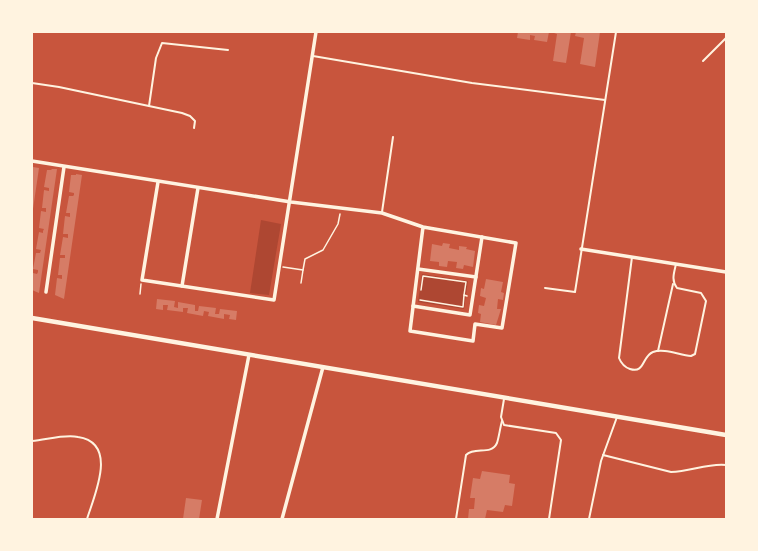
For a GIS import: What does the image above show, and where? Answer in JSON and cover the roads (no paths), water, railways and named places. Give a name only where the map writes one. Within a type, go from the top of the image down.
[{"type":"street","points":[[158,182],[142,280],[274,300],[291,202],[316,32]]},
{"type":"street","points":[[32,161],[291,202],[382,213],[423,227],[516,243],[502,328],[475,324]]},
{"type":"street","points":[[46,292],[64,167]]},
{"type":"street","points":[[182,286],[198,188]]},
{"type":"street","points":[[423,227],[410,331],[473,341],[475,324],[470,315],[482,237]]},
{"type":"street","points":[[581,249],[726,272]]},
{"type":"street","points":[[418,269],[476,277]]},
{"type":"street","points":[[413,306],[470,315]]},
{"type":"street","points":[[32,318],[726,435]]},
{"type":"street","points":[[217,519],[249,355]]},
{"type":"street","points":[[282,519],[323,367]]},
{"type":"lane","points":[[545,288],[575,292],[604,100],[616,32]]},
{"type":"lane","points":[[704,61],[726,38]]},
{"type":"lane","points":[[149,106],[156,58],[162,43],[228,50]]},
{"type":"lane","points":[[312,56],[472,83],[604,100]]},
{"type":"lane","points":[[32,83],[59,87],[190,116],[195,121],[194,128]]},
{"type":"lane","points":[[382,213],[393,137]]},
{"type":"lane","points":[[632,257],[619,358],[625,366],[637,370],[644,365],[650,354],[658,351],[691,356],[695,354],[706,301],[702,293],[677,288],[673,283]]},
{"type":"lane","points":[[658,351],[676,264]]},
{"type":"lane","points":[[456,519],[466,454],[473,450],[490,450],[494,448],[502,421],[504,398]]},
{"type":"lane","points":[[589,519],[603,455],[617,417]]},
{"type":"lane","points":[[502,421],[508,426],[550,432],[560,436],[561,446],[549,519]]},
{"type":"lane","points":[[32,441],[78,436],[91,442],[98,450],[102,458],[102,468],[87,519]]},
{"type":"lane","points":[[603,455],[671,472],[680,472],[709,465],[726,465]]}]
